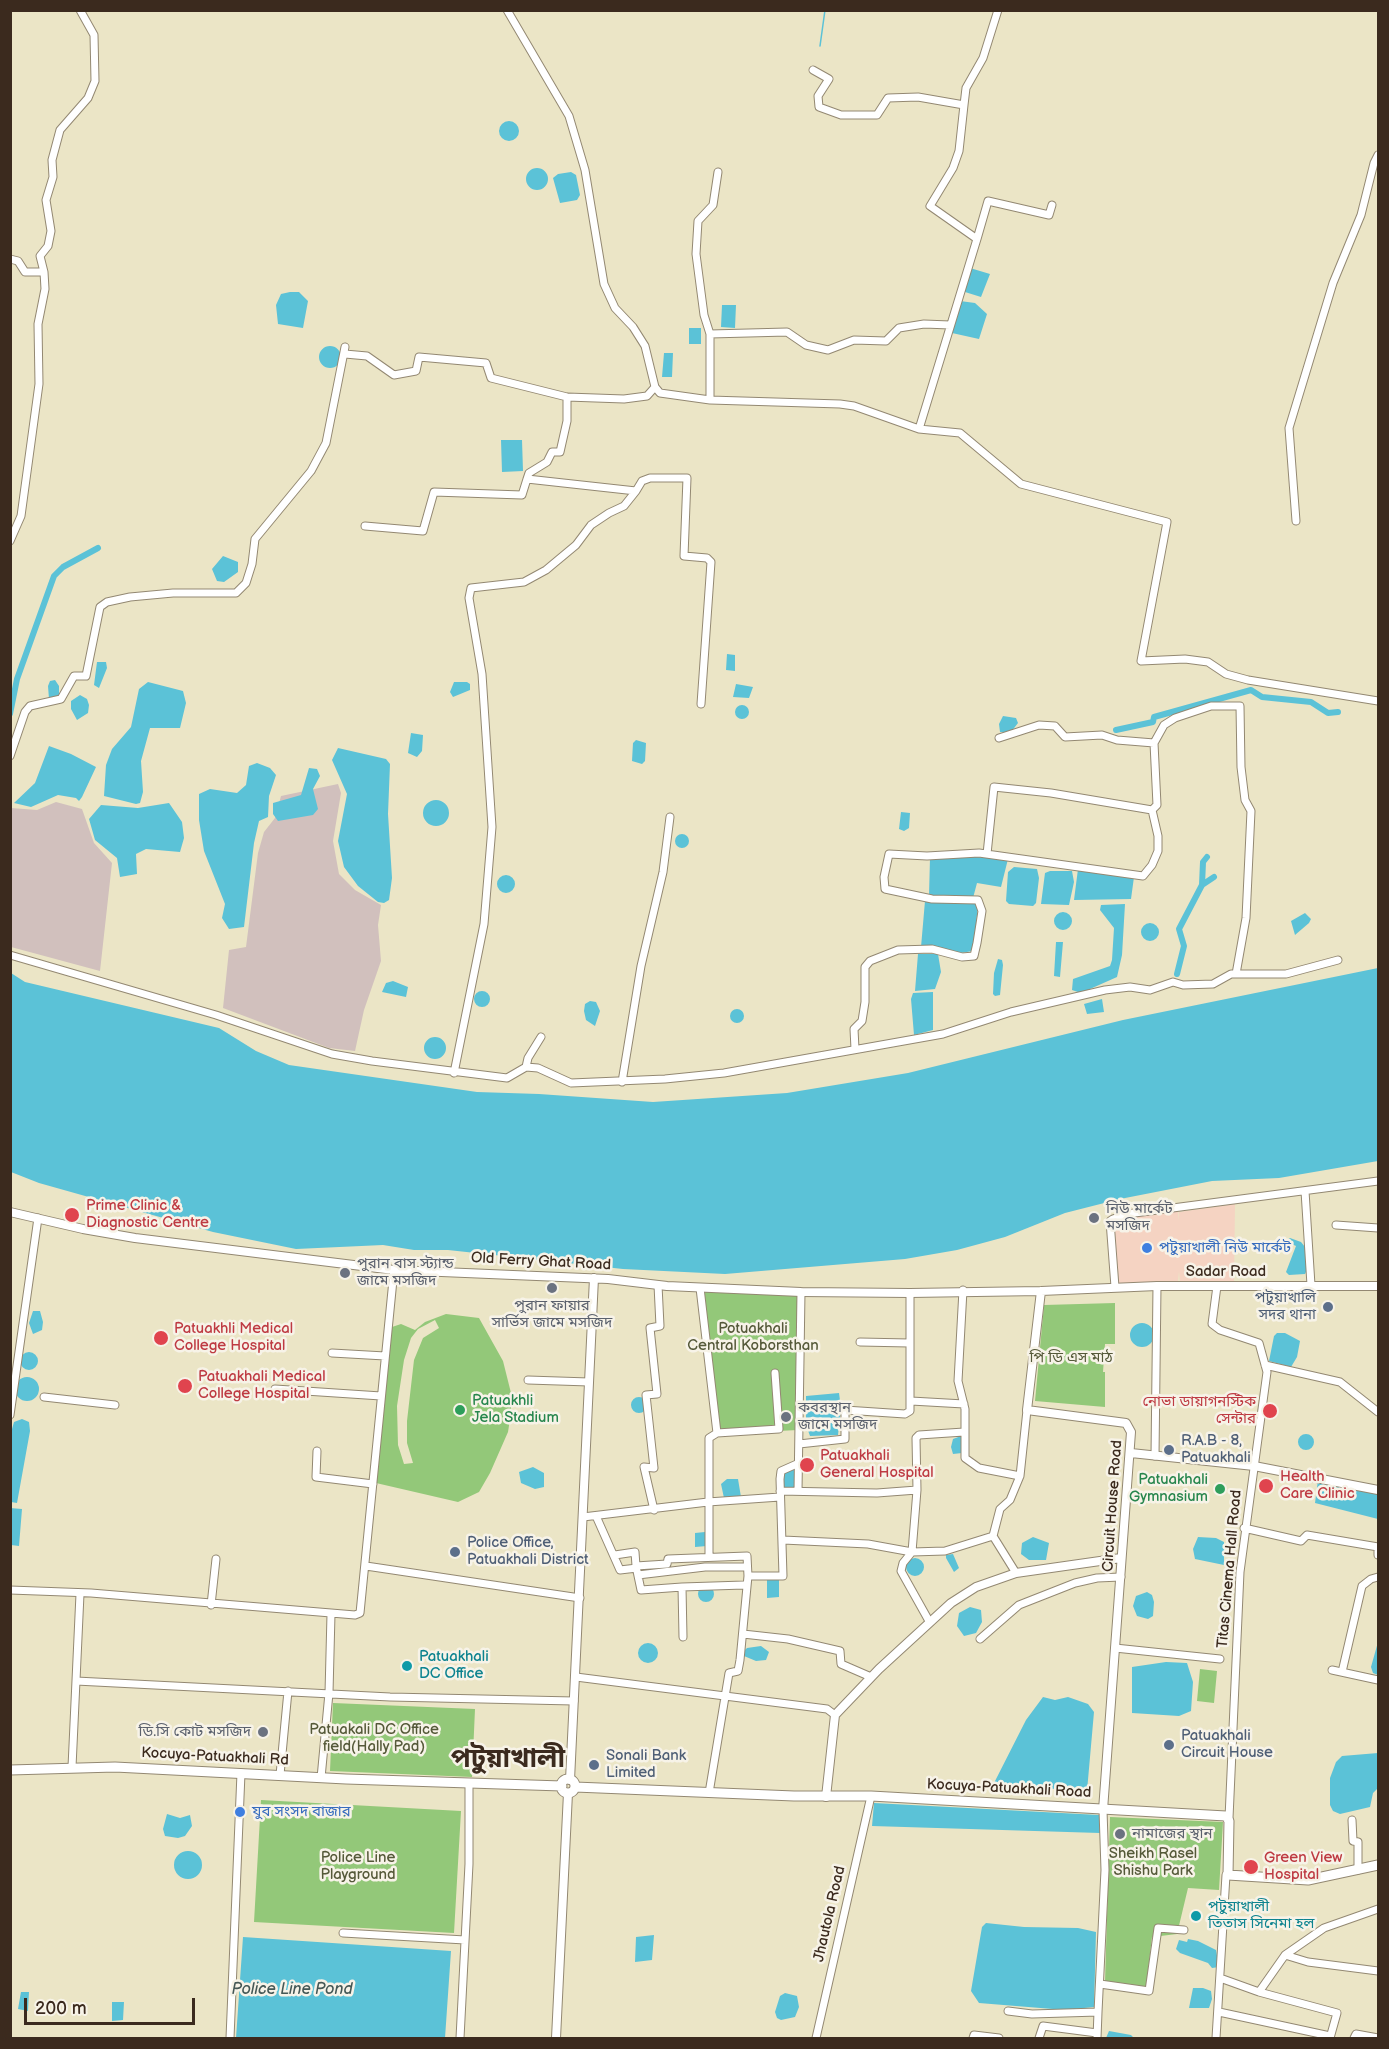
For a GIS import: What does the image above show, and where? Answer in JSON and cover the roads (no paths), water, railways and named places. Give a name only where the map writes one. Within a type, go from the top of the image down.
[{"type":"main road","name":"Kocuya-Patuakhali Rd","points":[[10,1770],[72,1767],[568,1787]]},
{"type":"main road","name":"Kocuya-Patuakhali Road","points":[[568,1787],[826,1797],[871,1796],[1229,1818]]},
{"type":"main road","points":[[1229,1818],[1226,1875],[1308,1880],[1378,1865]]},
{"type":"street","points":[[10,541],[21,516],[39,384],[38,324],[45,290],[40,256],[48,246],[51,231],[46,200],[53,177],[52,160],[60,130],[88,98],[95,81],[94,35],[80,10]]},
{"type":"street","points":[[507,10],[569,116],[585,170],[604,284],[615,308],[633,327],[645,346],[655,387],[660,393],[710,400],[854,405],[919,429],[960,433],[1021,484],[1167,522],[1141,661],[1185,659],[1208,662],[1226,674],[1248,680],[1378,701]]},
{"type":"street","points":[[977,239],[930,206],[953,168],[959,151],[966,88],[983,58],[998,10]]},
{"type":"street","points":[[813,70],[829,79],[818,96],[819,107],[841,115],[877,115],[888,98],[926,98],[964,105]]},
{"type":"street","points":[[1296,521],[1289,428],[1333,283],[1361,215],[1378,155]]},
{"type":"street","points":[[710,400],[710,333],[704,315],[696,254],[698,221],[713,205],[718,172]]},
{"type":"street","points":[[919,429],[988,201],[1049,215],[1052,205]]},
{"type":"street","points":[[10,259],[18,261],[25,272],[44,272]]},
{"type":"street","points":[[710,333],[788,332],[806,345],[828,350],[854,340],[886,341],[900,328],[924,324],[951,325]]},
{"type":"street","points":[[10,756],[25,712],[30,706],[61,699],[74,676],[86,676],[100,607],[107,602],[130,597],[173,593],[236,593],[246,583],[252,564],[255,539],[311,471],[326,443],[345,351],[367,356],[394,375],[416,371],[419,357],[486,363],[490,378],[567,397],[624,399],[647,396],[655,387]]},
{"type":"street","points":[[365,526],[423,531],[434,492],[522,495],[529,473],[547,462],[552,452],[560,452],[567,421],[567,397]]},
{"type":"street","points":[[454,1073],[484,924],[492,827],[482,674],[469,598],[471,588],[524,582],[546,570],[576,545],[591,525],[624,506],[642,481],[650,478],[687,478],[684,556],[706,558],[711,562],[702,704]]},
{"type":"street","points":[[527,479],[636,492]]},
{"type":"street","points":[[1152,810],[1157,805],[1154,743],[1164,725],[1175,718],[1212,706],[1240,706],[1241,767],[1245,800],[1251,811],[1246,918],[1236,974]]},
{"type":"street","points":[[999,738],[1039,725],[1055,726],[1065,736],[1102,735],[1117,740],[1154,743]]},
{"type":"street","points":[[987,854],[994,787],[1051,793],[1152,810]]},
{"type":"street","points":[[855,1049],[854,1029],[862,1020],[866,1002],[865,967],[870,961],[898,950],[932,949],[962,957],[974,956],[977,943],[981,911],[978,900],[932,899],[885,889],[884,877],[889,854],[927,856],[987,854],[1143,876],[1152,865],[1158,851],[1158,836],[1152,810]]},
{"type":"street","points":[[622,1082],[641,966],[663,872],[670,817]]},
{"type":"street","points":[[10,955],[216,1015],[332,1054],[454,1073],[507,1078],[526,1067],[538,1068],[571,1083],[622,1082],[724,1073],[943,1034],[1011,1012],[1105,990],[1130,987],[1150,990],[1173,982],[1183,985],[1213,984],[1236,974],[1286,974],[1338,960]]},
{"type":"street","points":[[526,1067],[528,1058],[541,1037]]},
{"type":"street","points":[[1115,1287],[1110,1221],[1113,1219],[1127,1214],[1378,1181]]},
{"type":"street","points":[[1305,1191],[1311,1285]]},
{"type":"street","name":"Old Ferry Ghat Road","points":[[10,1212],[135,1238],[393,1270],[594,1278],[700,1288],[801,1292],[910,1293],[963,1290],[1073,1290]]},
{"type":"street","points":[[10,1415],[38,1218]]},
{"type":"street","points":[[1336,1225],[1378,1228]]},
{"type":"street","points":[[10,1590],[332,1614],[360,1613],[393,1270]]},
{"type":"street","points":[[556,2038],[580,1598],[594,1278]]},
{"type":"street","points":[[654,1510],[644,1467],[654,1468],[646,1395],[657,1394],[650,1328],[660,1326],[658,1285]]},
{"type":"street","points":[[1155,1456],[1157,1286]]},
{"type":"street","name":"Sadar Road","points":[[1073,1290],[1157,1286],[1378,1286]]},
{"type":"street","name":"Titas Cinema Hall Road","points":[[1217,1286],[1212,1324],[1227,1334],[1260,1343],[1266,1372],[1244,1528],[1229,1818]]},
{"type":"street","points":[[700,1288],[717,1433]]},
{"type":"street","points":[[963,1290],[958,1381],[964,1404],[964,1458],[970,1464],[1020,1476]]},
{"type":"street","points":[[1016,1574],[993,1536],[1000,1509],[1010,1500],[1020,1476],[1041,1291]]},
{"type":"street","points":[[798,1491],[801,1292]]},
{"type":"street","points":[[799,1444],[845,1439],[845,1410],[905,1414],[910,1411],[910,1293]]},
{"type":"street","points":[[860,1342],[909,1343]]},
{"type":"street","points":[[332,1353],[385,1356]]},
{"type":"street","points":[[1265,1365],[1341,1382],[1378,1412]]},
{"type":"street","points":[[709,1556],[709,1438],[717,1433],[779,1429],[775,1373]]},
{"type":"street","points":[[528,1380],[589,1382]]},
{"type":"street","points":[[275,1389],[381,1396]]},
{"type":"street","points":[[44,1397],[115,1405]]},
{"type":"street","points":[[911,1401],[964,1404]]},
{"type":"street","name":"Circuit House Road","points":[[1027,1410],[1126,1423],[1131,1432],[1103,1810]]},
{"type":"street","points":[[929,1621],[901,1571],[903,1563],[912,1552],[917,1490],[916,1436],[964,1432]]},
{"type":"street","points":[[317,1451],[316,1477],[373,1484]]},
{"type":"street","points":[[1131,1453],[1254,1466],[1378,1490]]},
{"type":"street","points":[[748,1576],[783,1576],[781,1471],[799,1463]]},
{"type":"street","points":[[583,1517],[798,1491],[877,1493],[917,1490]]},
{"type":"street","points":[[596,1516],[620,1570],[746,1567]]},
{"type":"street","points":[[1244,1528],[1301,1541],[1307,1535],[1378,1547]]},
{"type":"street","points":[[783,1540],[868,1544],[912,1552],[945,1551],[993,1536]]},
{"type":"street","points":[[615,1555],[635,1552],[641,1590],[744,1585]]},
{"type":"street","points":[[637,1570],[667,1564],[668,1558],[747,1556],[748,1576],[738,1669],[729,1673],[709,1793]]},
{"type":"street","points":[[211,1605],[216,1558]]},
{"type":"street","points":[[826,1797],[835,1715],[929,1621],[951,1603],[976,1587],[1016,1574],[1121,1558]]},
{"type":"street","points":[[366,1566],[580,1598]]},
{"type":"street","points":[[980,1639],[1019,1605],[1076,1583],[1097,1578],[1121,1577]]},
{"type":"street","points":[[1342,1672],[1362,1586],[1371,1578],[1378,1577]]},
{"type":"street","points":[[682,1587],[683,1637]]},
{"type":"street","points":[[72,1767],[80,1594]]},
{"type":"street","points":[[321,1778],[329,1693],[332,1614]]},
{"type":"street","points":[[743,1634],[788,1639],[837,1650],[840,1653],[841,1664],[871,1677]]},
{"type":"street","points":[[1115,1648],[1220,1659]]},
{"type":"street","points":[[1332,1670],[1378,1680]]},
{"type":"street","points":[[576,1677],[827,1709],[835,1715]]},
{"type":"street","points":[[76,1681],[329,1693],[574,1701]]},
{"type":"street","points":[[280,1776],[288,1691]]},
{"type":"street","points":[[230,2038],[241,1773]]},
{"type":"street","points":[[460,2038],[469,1783]]},
{"type":"street","name":"Jhautola Road","points":[[816,2038],[871,1796]]},
{"type":"street","points":[[1039,2038],[1043,2026],[1097,2036],[1105,1870],[1103,1810]]},
{"type":"street","points":[[1352,1820],[1353,1841],[1358,1842],[1358,1870]]},
{"type":"street","points":[[1216,2038],[1226,1875]]},
{"type":"street","points":[[1259,1992],[1285,1955],[1324,1928],[1378,1909]]},
{"type":"street","points":[[1100,1984],[1149,1991],[1158,1928],[1184,1930]]},
{"type":"street","points":[[343,1932],[465,1940]]},
{"type":"street","points":[[1285,1955],[1308,1962],[1378,1971]]},
{"type":"street","points":[[1218,2012],[1330,2037],[1337,2013],[1259,1992],[1220,1978]]},
{"type":"street","points":[[1008,2011],[1032,2014],[1098,2012]]},
{"type":"street","points":[[1354,2038],[1356,2034],[1378,2038]]},
{"type":"street","points":[[973,2038],[974,2035],[999,2038]]},
{"type":"water","points":[[509,121],[516,124],[519,131],[516,138],[509,141],[502,138],[499,131],[502,124]]},
{"type":"water","points":[[537,168],[545,171],[548,179],[545,187],[537,190],[529,187],[526,179],[529,171]]},
{"type":"water","points":[[571,172],[576,175],[580,195],[577,200],[560,203],[553,178],[558,174]]},
{"type":"water","points":[[970,268],[990,274],[981,297],[965,292]]},
{"type":"water","points":[[299,292],[308,301],[303,328],[278,324],[276,305],[281,294]]},
{"type":"water","points":[[960,301],[975,303],[987,314],[979,339],[952,333]]},
{"type":"water","points":[[722,305],[736,305],[735,328],[721,327]]},
{"type":"water","points":[[689,328],[701,328],[701,344],[689,344]]},
{"type":"water","points":[[330,346],[338,349],[341,357],[338,365],[330,368],[322,365],[319,357],[322,349]]},
{"type":"water","points":[[664,353],[673,353],[672,377],[662,377]]},
{"type":"water","points":[[501,440],[522,440],[523,471],[502,472]]},
{"type":"water","points":[[223,556],[238,562],[238,572],[224,582],[217,581],[212,569]]},
{"type":"water","points":[[727,654],[735,655],[735,671],[726,670]]},
{"type":"water","points":[[97,662],[106,662],[107,668],[99,688],[94,685]]},
{"type":"water","points":[[55,680],[59,686],[59,697],[49,699],[48,686],[50,681]]},
{"type":"water","points":[[148,682],[183,691],[186,703],[180,728],[150,728],[141,761],[143,792],[140,803],[136,804],[104,796],[106,765],[112,749],[131,727],[139,689]]},
{"type":"water","points":[[454,682],[467,682],[470,684],[470,690],[453,697],[450,692]]},
{"type":"water","points":[[736,684],[753,687],[749,698],[733,697]]},
{"type":"water","points":[[80,695],[87,699],[89,705],[88,713],[77,720],[71,709],[71,701]]},
{"type":"water","points":[[742,705],[747,707],[749,712],[747,717],[742,719],[737,717],[735,712],[737,707]]},
{"type":"water","points":[[1003,716],[1016,718],[1018,723],[1011,732],[1000,732],[999,724]]},
{"type":"water","points":[[411,733],[423,735],[422,751],[417,757],[408,753]]},
{"type":"water","points":[[636,740],[646,743],[645,761],[642,764],[632,761],[633,743]]},
{"type":"water","points":[[49,746],[96,767],[82,797],[79,801],[76,798],[58,795],[31,807],[14,803],[35,783]]},
{"type":"water","points":[[338,748],[386,759],[390,764],[388,814],[392,878],[389,900],[384,903],[378,902],[358,886],[344,867],[338,841],[347,794],[332,760]]},
{"type":"water","points":[[257,763],[270,768],[276,775],[269,796],[268,817],[259,821],[254,843],[244,927],[229,929],[222,918],[225,904],[204,851],[199,820],[199,794],[210,789],[237,793],[246,785],[249,766]]},
{"type":"water","points":[[309,768],[317,769],[320,776],[313,789],[318,809],[313,815],[278,821],[273,814],[273,803],[301,795]]},
{"type":"water","points":[[436,800],[445,804],[449,813],[445,822],[436,826],[427,822],[423,813],[427,804]]},
{"type":"water","points":[[169,803],[182,822],[184,838],[180,852],[146,849],[136,854],[137,874],[120,877],[117,858],[95,840],[89,819],[101,805],[138,808]]},
{"type":"water","points":[[901,812],[910,813],[909,828],[904,831],[899,829]]},
{"type":"water","points":[[679,834],[685,834],[689,841],[685,848],[679,848],[675,844],[675,838]]},
{"type":"water","points":[[960,856],[1008,859],[1001,887],[977,883],[973,898],[929,896],[930,858]]},
{"type":"water","points":[[1014,867],[1037,869],[1039,878],[1036,903],[1033,906],[1009,904],[1006,901],[1008,872]]},
{"type":"water","points":[[1078,869],[1134,877],[1131,899],[1074,900]]},
{"type":"water","points":[[1072,871],[1074,882],[1069,905],[1041,904],[1045,873]]},
{"type":"water","points":[[502,875],[510,875],[515,880],[513,891],[502,893],[497,888],[497,880]]},
{"type":"water","points":[[925,901],[975,903],[978,906],[973,951],[960,953],[946,949],[921,947]]},
{"type":"water","points":[[1125,904],[1122,955],[1117,977],[1081,993],[1072,990],[1073,979],[1110,966],[1114,928],[1100,910],[1101,905]]},
{"type":"water","points":[[1063,912],[1069,915],[1072,921],[1069,927],[1063,930],[1057,927],[1054,921],[1057,915]]},
{"type":"water","points":[[1305,913],[1311,919],[1295,935],[1291,921]]},
{"type":"water","points":[[1150,923],[1156,926],[1159,932],[1156,938],[1150,941],[1144,938],[1141,932],[1144,926]]},
{"type":"water","points":[[1056,942],[1063,942],[1060,977],[1054,976]]},
{"type":"water","points":[[918,954],[938,954],[941,972],[935,989],[915,991]]},
{"type":"water","points":[[998,959],[1002,960],[1003,965],[1000,995],[995,996],[993,994],[994,973]]},
{"type":"water","points":[[1378,968],[1378,1161],[1279,1178],[1212,1181],[1120,1199],[1065,1213],[1005,1237],[957,1250],[905,1259],[725,1274],[623,1269],[448,1250],[414,1250],[383,1245],[296,1249],[213,1232],[39,1183],[11,1172],[11,973],[25,982],[219,1028],[256,1051],[289,1065],[477,1092],[653,1102],[787,1093],[908,1073],[1123,1020]]},
{"type":"water","points":[[393,981],[408,987],[406,997],[382,992],[386,983]]},
{"type":"water","points":[[482,991],[490,999],[482,1007],[474,999]]},
{"type":"water","points":[[933,992],[933,1030],[914,1035],[911,999],[913,993]]},
{"type":"water","points":[[1102,999],[1104,1012],[1087,1014],[1084,1004]]},
{"type":"water","points":[[590,1001],[596,1002],[600,1011],[595,1026],[586,1020],[584,1011],[585,1004]]},
{"type":"water","points":[[737,1009],[742,1011],[744,1016],[742,1021],[737,1023],[732,1021],[730,1016],[732,1011]]},
{"type":"water","points":[[435,1037],[443,1040],[446,1048],[443,1056],[435,1059],[427,1056],[424,1048],[427,1040]]},
{"type":"water","points":[[1290,1238],[1301,1242],[1305,1247],[1307,1270],[1305,1274],[1289,1275],[1286,1272],[1296,1246],[1285,1241]]},
{"type":"water","points":[[33,1311],[40,1311],[43,1322],[42,1330],[33,1334],[29,1323]]},
{"type":"water","points":[[1137,1323],[1147,1323],[1154,1330],[1154,1340],[1147,1347],[1137,1347],[1130,1340],[1130,1330]]},
{"type":"water","points":[[1277,1333],[1285,1333],[1300,1341],[1297,1357],[1291,1367],[1269,1361],[1274,1336]]},
{"type":"water","points":[[25,1352],[33,1352],[38,1357],[36,1368],[25,1370],[20,1365],[20,1357]]},
{"type":"water","points":[[27,1377],[35,1381],[39,1389],[35,1397],[27,1401],[19,1397],[15,1389],[19,1381]]},
{"type":"water","points":[[839,1393],[841,1408],[838,1435],[810,1436],[806,1425],[806,1396]]},
{"type":"water","points":[[636,1397],[642,1397],[647,1405],[645,1411],[636,1413],[631,1408],[631,1402]]},
{"type":"water","points":[[22,1419],[29,1422],[30,1431],[17,1503],[11,1502],[10,1436],[14,1422]]},
{"type":"water","points":[[1303,1434],[1309,1434],[1314,1442],[1312,1448],[1303,1450],[1298,1445],[1298,1439]]},
{"type":"water","points":[[961,1436],[962,1453],[953,1454],[951,1447],[953,1439]]},
{"type":"water","points":[[533,1467],[544,1473],[544,1487],[535,1489],[521,1483],[519,1472]]},
{"type":"water","points":[[795,1468],[796,1488],[782,1489],[783,1471]]},
{"type":"water","points":[[727,1479],[738,1479],[741,1497],[724,1498],[721,1484]]},
{"type":"water","points":[[1318,1480],[1378,1492],[1378,1519],[1315,1503]]},
{"type":"water","points":[[10,1508],[22,1509],[19,1546],[11,1545]]},
{"type":"water","points":[[705,1532],[707,1546],[695,1547],[695,1533]]},
{"type":"water","points":[[1033,1537],[1049,1543],[1046,1560],[1029,1560],[1021,1554],[1022,1543]]},
{"type":"water","points":[[1198,1537],[1216,1538],[1224,1542],[1224,1565],[1195,1559],[1193,1549]]},
{"type":"water","points":[[953,1554],[959,1568],[954,1572],[946,1558],[946,1555]]},
{"type":"water","points":[[915,1558],[921,1561],[924,1567],[921,1573],[915,1576],[909,1573],[906,1567],[909,1561]]},
{"type":"water","points":[[767,1579],[779,1579],[779,1597],[767,1598]]},
{"type":"water","points":[[706,1586],[714,1594],[706,1602],[698,1594]]},
{"type":"water","points":[[1147,1592],[1152,1595],[1154,1602],[1153,1616],[1148,1619],[1137,1616],[1133,1606],[1136,1596]]},
{"type":"water","points":[[970,1607],[981,1610],[982,1622],[976,1633],[964,1636],[957,1626],[959,1613]]},
{"type":"water","points":[[1378,1642],[1378,1675],[1373,1673],[1371,1667]]},
{"type":"water","points":[[648,1643],[655,1646],[658,1653],[655,1660],[648,1663],[641,1660],[638,1653],[641,1646]]},
{"type":"water","points":[[761,1646],[769,1652],[766,1660],[756,1661],[744,1656],[743,1652],[747,1648]]},
{"type":"water","points":[[1166,1662],[1187,1663],[1193,1682],[1191,1711],[1179,1716],[1132,1713],[1132,1667]]},
{"type":"water","points":[[1043,1697],[1055,1700],[1068,1697],[1088,1704],[1094,1712],[1087,1791],[993,1785],[1026,1720]]},
{"type":"water","points":[[1378,1753],[1378,1788],[1373,1793],[1370,1807],[1340,1814],[1333,1811],[1330,1805],[1330,1778],[1336,1762],[1342,1756]]},
{"type":"water","points":[[874,1803],[1099,1815],[1100,1833],[872,1826]]},
{"type":"water","points":[[167,1814],[180,1818],[190,1815],[192,1826],[185,1836],[178,1838],[165,1836],[163,1829]]},
{"type":"water","points":[[188,1851],[198,1855],[202,1865],[198,1875],[188,1879],[178,1875],[174,1865],[178,1855]]},
{"type":"water","points":[[986,1923],[1024,1927],[1078,1928],[1096,1932],[1094,2007],[1065,2010],[979,2003],[971,1991],[982,1927]]},
{"type":"water","points":[[654,1935],[652,1960],[635,1962],[636,1937]]},
{"type":"water","name":"Police Line Pond","points":[[243,1937],[451,1951],[445,2038],[236,2038]]},
{"type":"water","points":[[1188,1939],[1216,1950],[1219,1967],[1212,1968],[1208,1963],[1180,1953],[1176,1949],[1179,1940],[1187,1942]]},
{"type":"water","points":[[1193,1988],[1211,1991],[1212,1999],[1209,2008],[1189,2008]]},
{"type":"water","points":[[21,1992],[29,1992],[28,2011],[18,2009]]},
{"type":"water","points":[[785,1993],[797,1996],[799,2007],[795,2017],[781,2020],[777,2018],[775,2012],[780,1996]]},
{"type":"water","points":[[112,2002],[124,2002],[123,2020],[112,2021]]},
{"type":"water","points":[[1109,2031],[1131,2035],[1134,2038],[1106,2038]]},
{"type":"waterway","points":[[820,46],[825,10]]},
{"type":"waterway","points":[[10,714],[17,679],[54,576],[63,567],[98,548]]},
{"type":"waterway","points":[[1116,730],[1153,722],[1154,717],[1251,690],[1262,697],[1311,702],[1328,713],[1338,712]]},
{"type":"waterway","points":[[1202,885],[1203,862],[1207,857]]},
{"type":"waterway","points":[[1177,974],[1184,946],[1179,929],[1202,885],[1214,877]]},
{"type":"place","name":"Prime Clinic & Diagnostic Centre","points":[[72,1215]]},
{"type":"place","name":"নিউ মার্কেট মসজিদ","points":[[1094,1218]]},
{"type":"place","name":"পটুয়াখালী নিউ মার্কেট","points":[[1147,1248]]},
{"type":"place","name":"পুরান বাস স্ট্যান্ড জামে মসজিদ","points":[[345,1273]]},
{"type":"place","name":"পুরান ফায়ার সার্ভিস জামে মসজিদ","points":[[552,1288]]},
{"type":"place","name":"পটুয়াখালি সদর থানা","points":[[1328,1307]]},
{"type":"place","name":"Patuakhli Medical College Hospital","points":[[161,1338]]},
{"type":"place","name":"Patuakhali Medical College Hospital","points":[[185,1386]]},
{"type":"place","name":"Patuakhli Jela Stadium","points":[[460,1410]]},
{"type":"place","name":"নোভা ডায়াগনস্টিক সেন্টার","points":[[1270,1411]]},
{"type":"place","name":"কবরস্থান জামে মসজিদ","points":[[786,1417]]},
{"type":"place","name":"R.A.B - 8, Patuakhali","points":[[1169,1450]]},
{"type":"place","name":"Patuakhali General Hospital","points":[[807,1465]]},
{"type":"place","name":"Health Care Clinic","points":[[1266,1486]]},
{"type":"place","name":"Patuakhali Gymnasium","points":[[1220,1489]]},
{"type":"place","name":"Police Office, Patuakhali District","points":[[455,1552]]},
{"type":"place","name":"Patuakhali DC Office","points":[[407,1666]]},
{"type":"place","name":"ডি.সি কোট মসজিদ","points":[[263,1732]]},
{"type":"place","name":"Patuakhali Circuit House","points":[[1169,1745]]},
{"type":"place","name":"Sonali Bank Limited","points":[[594,1765]]},
{"type":"place","name":"যুব সংসদ বাজার","points":[[240,1812]]},
{"type":"place","name":"নামাজের স্থান","points":[[1120,1834]]},
{"type":"place","name":"Green View Hospital","points":[[1251,1867]]},
{"type":"place","name":"পটুয়াখালী তিতাস সিনেমা হল","points":[[1196,1916]]},
{"type":"district","name":"পটুয়াখালী","points":[[508,1760]]},
{"type":"park label","name":"Potuakhali Central Koborsthan","points":[[753,1338]]},
{"type":"park label","name":"পি ডি এস মাঠ","points":[[1071,1358]]},
{"type":"park label","name":"Patuakali DC Office field(Hally Pad)","points":[[374,1738]]},
{"type":"park label","name":"Sheikh Rasel Shishu Park","points":[[1153,1862]]},
{"type":"park label","name":"Police Line Playground","points":[[358,1866]]}]
